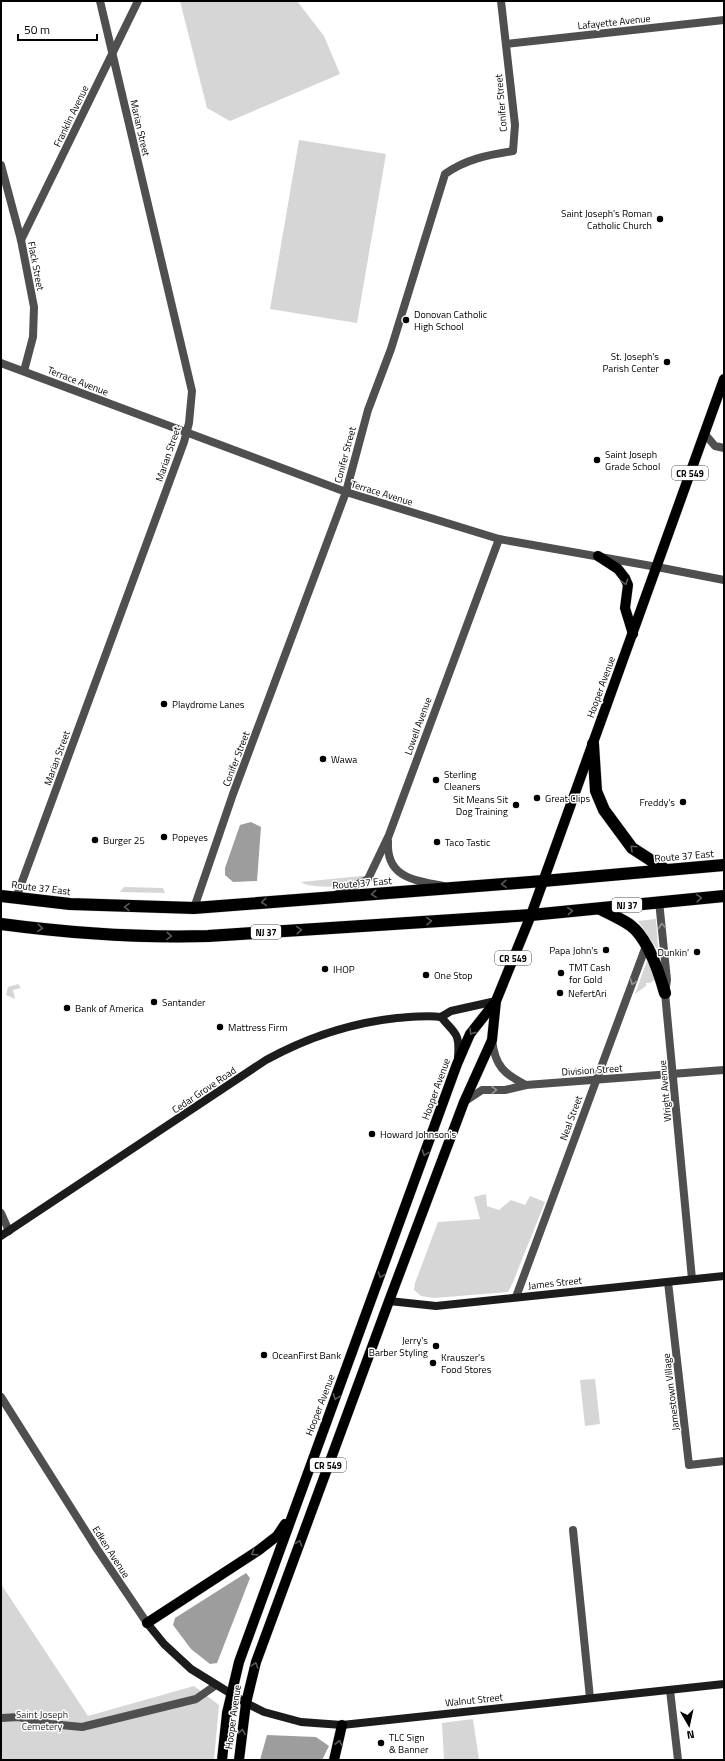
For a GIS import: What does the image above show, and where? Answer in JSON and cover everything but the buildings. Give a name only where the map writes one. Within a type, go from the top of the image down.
[{"type":"highway","points":[[594,744],[596,791],[604,810],[632,848],[666,870]]},
{"type":"highway","name":"Route 37 East","points":[[1,896],[99,906],[194,908],[543,881],[724,865]]},
{"type":"highway","name":"NJ 37","points":[[1,924],[92,933],[174,937],[531,915],[600,909],[659,901],[724,896]]},
{"type":"highway","points":[[600,909],[631,926],[657,964],[666,993]]},
{"type":"main road","name":"Hooper Avenue","points":[[222,1760],[227,1713],[240,1662],[292,1516],[457,1064],[470,1034],[496,1001],[531,915],[594,744],[724,380]]},
{"type":"main road","points":[[598,556],[618,569],[625,578],[628,585],[625,608],[633,634]]},
{"type":"main road","name":"Hooper Avenue","points":[[239,1760],[246,1703],[256,1662],[464,1102],[492,1040],[496,1001]]},
{"type":"main road","points":[[146,1623],[259,1550],[277,1536],[292,1516]]},
{"type":"main road","points":[[334,1760],[342,1725]]},
{"type":"street","name":"Marian Street","points":[[16,898],[187,434],[192,391],[100,1]]},
{"type":"street","name":"Franklin Avenue","points":[[21,240],[138,1]]},
{"type":"street","points":[[501,1],[506,44]]},
{"type":"street","name":"Lafayette Avenue","points":[[506,44],[724,20]]},
{"type":"street","name":"Conifer Street","points":[[194,908],[233,794],[346,492],[368,410],[391,349],[445,174],[457,165],[482,156],[513,151],[515,125],[506,44]]},
{"type":"street","name":"Flack Street","points":[[1,165],[21,240],[34,307],[33,337],[24,372]]},
{"type":"street","name":"Terrace Avenue","points":[[1,363],[187,434],[346,492],[499,539],[657,566],[724,580]]},
{"type":"street","points":[[704,433],[715,446],[724,448]]},
{"type":"street","name":"Lowell Avenue","points":[[330,897],[368,879],[389,834],[499,539]]},
{"type":"street","points":[[389,834],[388,852],[392,864],[401,874],[414,880],[451,887]]},
{"type":"street","name":"Wright Avenue","points":[[659,901],[692,1279]]},
{"type":"street","name":"Neal Street","points":[[516,1297],[595,1080],[646,946]]},
{"type":"street","name":"Cedar Grove Road","points":[[1,1236],[260,1065],[290,1047],[330,1031],[371,1021],[441,1016],[451,1011],[496,1001]]},
{"type":"street","points":[[441,1016],[453,1029],[460,1041],[457,1064]]},
{"type":"street","points":[[492,1040],[493,1055],[502,1069],[513,1078],[526,1085]]},
{"type":"street","name":"Division Street","points":[[464,1102],[482,1090],[505,1090],[526,1085],[724,1070]]},
{"type":"street","points":[[1,1213],[9,1231]]},
{"type":"street","name":"James Street","points":[[389,1301],[436,1306],[724,1276]]},
{"type":"street","name":"Jamestown Village","points":[[668,1282],[689,1465],[724,1461]]},
{"type":"street","name":"Edken Avenue","points":[[1,1397],[97,1549],[146,1623],[164,1644],[191,1669],[231,1694]]},
{"type":"street","points":[[573,1530],[590,1698]]},
{"type":"street","name":"Walnut Street","points":[[231,1694],[264,1712],[301,1722],[342,1725],[724,1684]]},
{"type":"street","points":[[1,1718],[19,1717],[50,1724],[82,1727],[196,1699],[216,1685]]},
{"type":"street","points":[[670,1690],[678,1760]]},
{"type":"green space","points":[[180,1],[297,1],[324,36],[340,74],[230,121],[207,108]]},
{"type":"green space","points":[[299,140],[386,154],[357,323],[270,309]]},
{"type":"green space","points":[[361,876],[365,877],[354,883],[342,886],[312,886],[301,882]]},
{"type":"green space","points":[[124,887],[163,888],[165,893],[120,892]]},
{"type":"green space","points":[[656,919],[658,948],[657,949],[638,921]]},
{"type":"green space","points":[[647,961],[651,961],[656,979],[650,983],[646,983],[646,986],[635,994]]},
{"type":"green space","points":[[18,984],[21,988],[13,990],[15,999],[6,995],[8,987]]},
{"type":"green space","points":[[486,1194],[487,1206],[499,1210],[511,1200],[525,1205],[530,1196],[545,1202],[508,1292],[434,1298],[421,1296],[414,1290],[415,1283],[438,1222],[480,1219],[474,1197]]},
{"type":"green space","points":[[595,1379],[600,1424],[585,1426],[580,1380]]},
{"type":"green space","name":"Saint Joseph Cemetery","points":[[1,1584],[88,1716],[194,1686],[219,1705],[214,1760],[1,1760]]},
{"type":"green space","points":[[473,1719],[479,1760],[444,1760],[442,1723]]},
{"type":"shaded area","points":[[251,822],[261,827],[257,881],[233,882],[225,875],[225,868],[240,825]]},
{"type":"shaded area","points":[[246,1573],[250,1578],[217,1663],[210,1664],[191,1649],[173,1625],[175,1618]]},
{"type":"shaded area","points":[[267,1735],[316,1737],[329,1746],[322,1760],[260,1760]]},
{"type":"place","name":"Saint Joseph's Roman Catholic Church","points":[[660,219]]},
{"type":"place","name":"Donovan Catholic High School","points":[[406,320]]},
{"type":"place","name":"St. Joseph's Parish Center","points":[[667,362]]},
{"type":"place","name":"Saint Joseph Grade School","points":[[597,460]]},
{"type":"place","name":"Playdrome Lanes","points":[[164,704]]},
{"type":"place","name":"Wawa","points":[[323,759]]},
{"type":"place","name":"Sterling Cleaners","points":[[436,780]]},
{"type":"place","name":"Great Clips","points":[[537,798]]},
{"type":"place","name":"Freddy's","points":[[683,802]]},
{"type":"place","name":"Sit Means Sit Dog Training","points":[[516,805]]},
{"type":"place","name":"Popeyes","points":[[164,837]]},
{"type":"place","name":"Burger 25","points":[[95,840]]},
{"type":"place","name":"Taco Tastic","points":[[437,842]]},
{"type":"place","name":"Papa John's","points":[[606,950]]},
{"type":"place","name":"Dunkin'","points":[[697,952]]},
{"type":"place","name":"IHOP","points":[[325,969]]},
{"type":"place","name":"TMT Cash for Gold","points":[[561,973]]},
{"type":"place","name":"One Stop","points":[[426,975]]},
{"type":"place","name":"NefertAri","points":[[560,993]]},
{"type":"place","name":"Santander","points":[[154,1002]]},
{"type":"place","name":"Bank of America","points":[[67,1008]]},
{"type":"place","name":"Mattress Firm","points":[[220,1027]]},
{"type":"place","name":"Howard Johnson's","points":[[372,1134]]},
{"type":"place","name":"Jerry's Barber Styling","points":[[436,1346]]},
{"type":"place","name":"OceanFirst Bank","points":[[264,1355]]},
{"type":"place","name":"Krauszer's Food Stores","points":[[433,1363]]},
{"type":"place","name":"TLC Sign & Banner","points":[[381,1743]]}]
